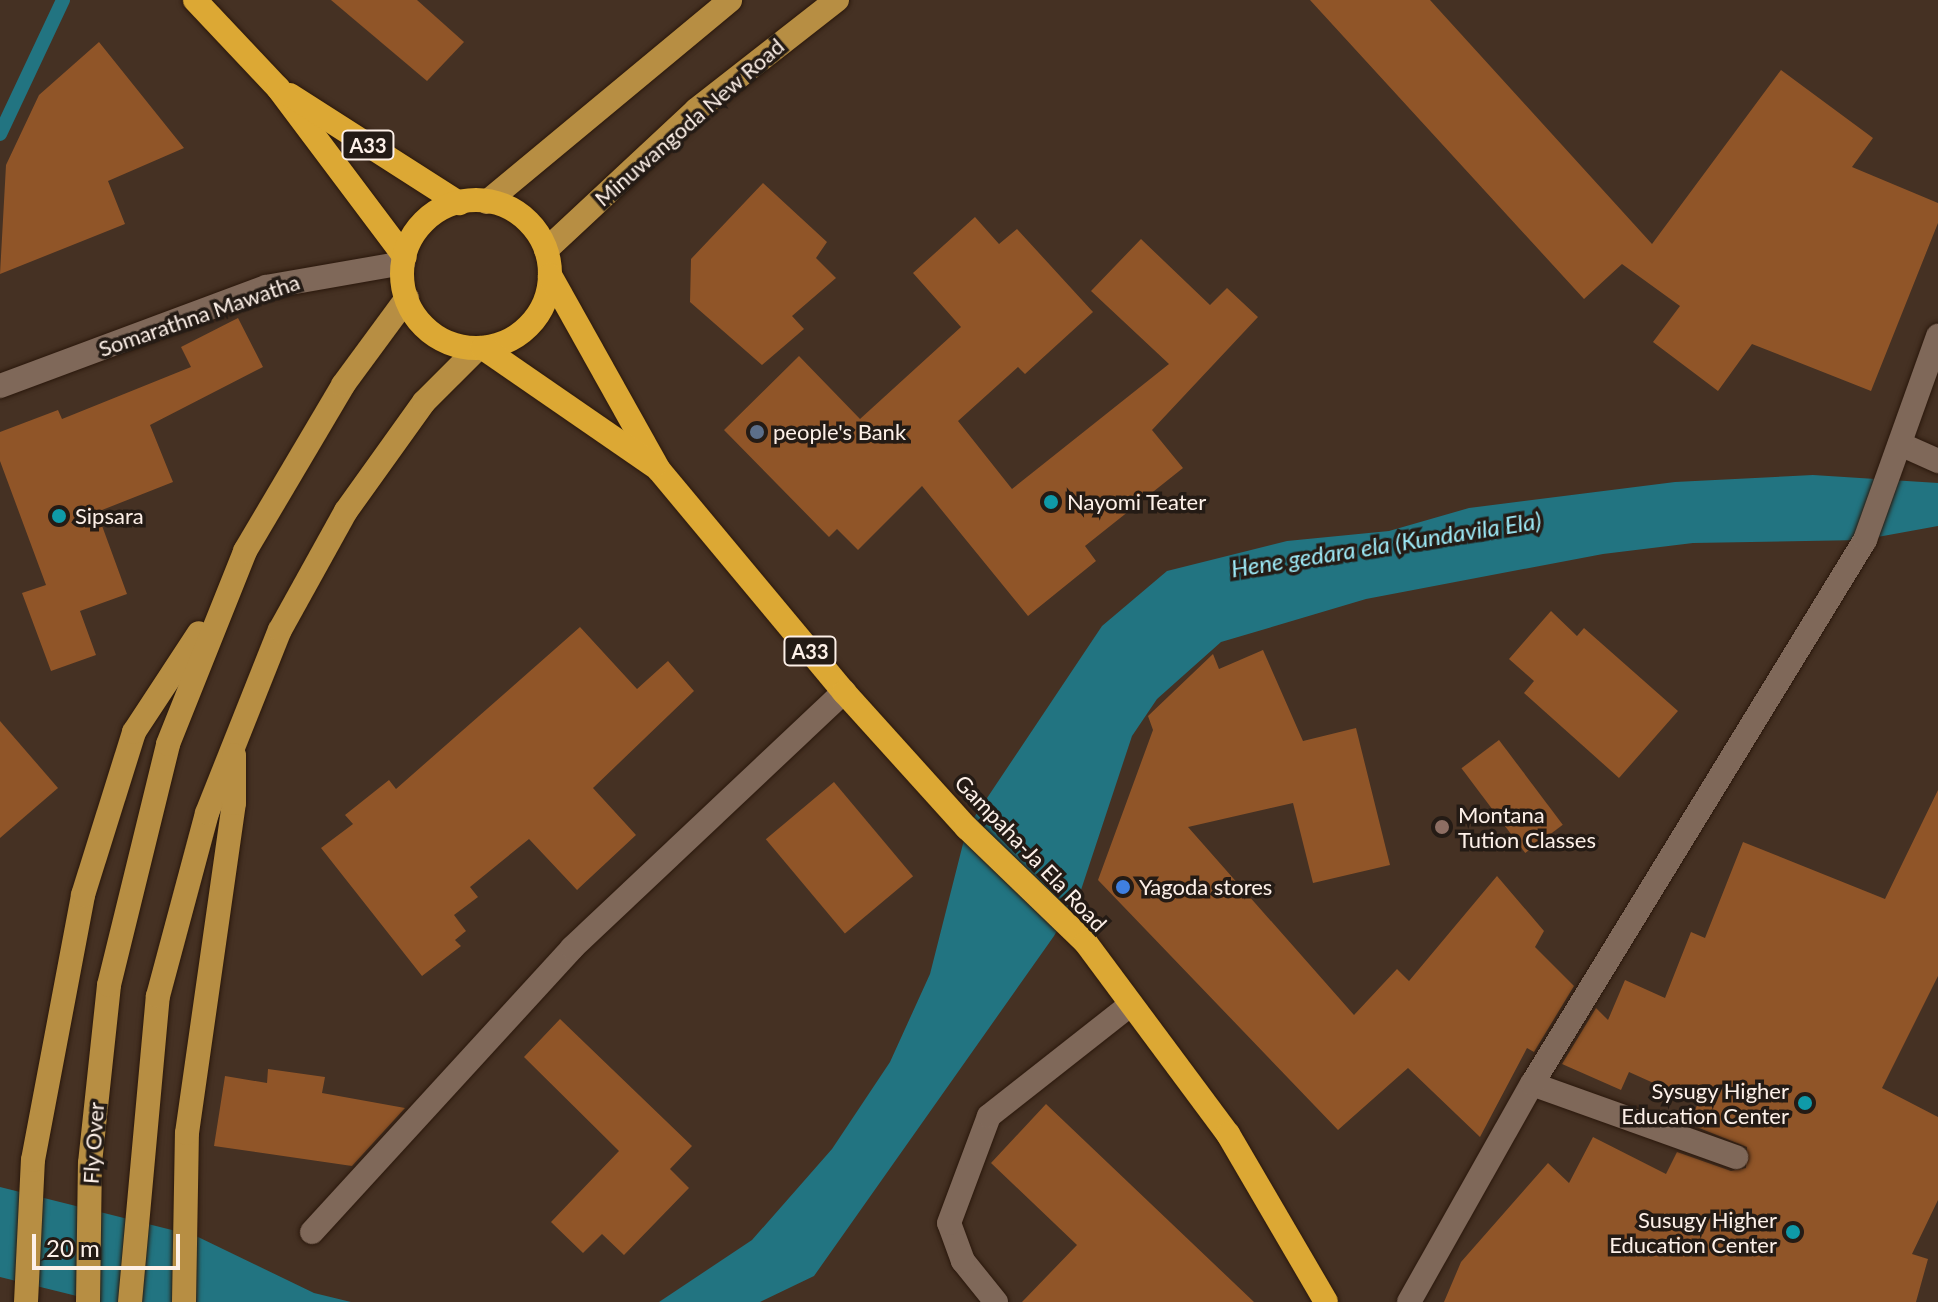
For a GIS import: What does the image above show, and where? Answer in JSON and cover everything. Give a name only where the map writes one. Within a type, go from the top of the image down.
[{"type":"highway","name":"A33","points":[[195,0],[278,88],[404,260]]},
{"type":"highway","name":"A33","points":[[278,88],[459,203]]},
{"type":"highway","points":[[487,202],[518,213],[546,250],[550,275],[543,306],[528,327],[480,348],[433,335],[407,298],[404,260],[423,222],[459,203],[487,202]]},
{"type":"highway","name":"Gampaha-Ja Ela Road","points":[[550,275],[659,470],[844,692],[967,828],[1086,943],[1228,1134],[1326,1302]]},
{"type":"highway","name":"Gampaha-Ja Ela Road","points":[[480,348],[659,470]]},
{"type":"main road","points":[[487,202],[730,0]]},
{"type":"main road","name":"Minuwangoda New Road","points":[[546,250],[706,101],[837,0]]},
{"type":"main road","points":[[26,1302],[33,1160],[65,973],[116,785],[134,732],[169,671],[218,610],[301,452],[407,298]]},
{"type":"main road","name":"Fly Over","points":[[130,1302],[158,996],[182,889],[234,741],[280,630],[346,511],[424,402],[480,348]]},
{"type":"main road","name":"Fly Over","points":[[88,1302],[90,1163],[109,985],[154,791],[218,610]]},
{"type":"main road","points":[[184,1302],[183,1211],[196,1043],[234,803],[234,741]]},
{"type":"street","name":"Somarathna Mawatha","points":[[0,386],[266,287],[404,260]]},
{"type":"street","points":[[1409,1302],[1532,1084],[1865,540],[1938,336]]},
{"type":"street","points":[[1900,444],[1938,461]]},
{"type":"street","points":[[312,1232],[572,948],[844,692]]},
{"type":"street","points":[[996,1302],[963,1261],[949,1223],[989,1116],[1130,1005]]},
{"type":"street","points":[[1532,1084],[1736,1157]]},
{"type":"water","name":"Hene gedara ela (Kundavila Ela)","points":[[1813,475],[1938,483],[1938,526],[1861,540],[1693,543],[1603,554],[1366,599],[1221,642],[1157,699],[1132,736],[1081,890],[1054,936],[814,1276],[760,1302],[659,1302],[752,1240],[832,1149],[890,1062],[930,974],[967,828],[1102,626],[1167,571],[1287,541],[1389,531],[1469,508],[1675,482]]},
{"type":"water","points":[[0,1187],[196,1236],[314,1293],[351,1302],[101,1302],[0,1277]]},
{"type":"building","points":[[331,0],[417,0],[464,42],[427,81]]},
{"type":"building","points":[[1310,0],[1430,0],[1652,244],[1781,70],[1873,138],[1852,167],[1938,203],[1938,223],[1871,391],[1752,344],[1718,391],[1653,342],[1680,306],[1622,264],[1584,299]]},
{"type":"building","points":[[99,42],[184,148],[108,181],[125,224],[0,274],[6,165],[39,95]]},
{"type":"building","points":[[763,183],[827,242],[816,258],[836,278],[792,316],[804,329],[762,365],[690,302],[691,259]]},
{"type":"building","points":[[975,217],[999,244],[1017,229],[1093,312],[1025,374],[1018,367],[958,421],[1012,489],[1169,364],[1091,291],[1141,239],[1210,305],[1227,288],[1258,317],[1152,430],[1183,468],[1085,546],[1096,561],[1028,616],[922,486],[858,550],[837,529],[829,537],[724,430],[799,356],[860,419],[961,327],[913,273]]},
{"type":"building","points":[[238,318],[263,367],[150,425],[173,482],[97,512],[127,594],[80,611],[96,655],[51,671],[22,593],[46,585],[0,461],[0,432],[58,410],[62,419],[191,367],[181,347]]},
{"type":"building","points":[[1551,611],[1577,636],[1584,628],[1678,711],[1619,778],[1524,693],[1534,681],[1509,659]]},
{"type":"building","points":[[580,627],[637,689],[668,661],[694,691],[593,788],[636,835],[577,890],[529,839],[470,887],[478,897],[454,915],[466,931],[455,940],[461,946],[422,976],[321,848],[353,824],[345,815],[389,780],[396,789]]},
{"type":"building","points":[[1263,650],[1303,741],[1356,728],[1390,865],[1313,883],[1293,803],[1188,827],[1354,1015],[1397,969],[1409,981],[1497,876],[1544,931],[1535,947],[1574,986],[1534,1052],[1527,1048],[1480,1137],[1408,1068],[1338,1130],[1098,880],[1153,730],[1148,716],[1213,654],[1219,669]]},
{"type":"building","points":[[0,721],[58,788],[0,838]]},
{"type":"building","points":[[1499,740],[1563,825],[1525,853],[1461,768]]},
{"type":"building","points":[[834,782],[913,876],[845,933],[766,839]]},
{"type":"building","points":[[1938,790],[1938,976],[1882,1088],[1938,1117],[1938,1200],[1912,1254],[1928,1259],[1916,1302],[1444,1302],[1461,1262],[1548,1163],[1569,1183],[1593,1137],[1666,1174],[1677,1152],[1731,1171],[1746,1168],[1747,1147],[1689,1124],[1698,1103],[1629,1072],[1621,1090],[1562,1064],[1596,1008],[1608,1020],[1625,980],[1665,998],[1691,932],[1705,938],[1743,842],[1885,899]]},
{"type":"building","points":[[560,1019],[692,1146],[670,1169],[689,1188],[624,1255],[602,1234],[583,1253],[551,1222],[619,1151],[524,1057]]},
{"type":"building","points":[[268,1069],[325,1077],[322,1093],[405,1108],[352,1166],[214,1146],[225,1076],[267,1083]]},
{"type":"building","points":[[1046,1104],[1254,1302],[1022,1302],[1077,1245],[991,1163]]},
{"type":"waterway","points":[[0,134],[63,0]]},
{"type":"place","name":"people's Bank","points":[[757,432]]},
{"type":"place","name":"Nayomi Teater","points":[[1051,502]]},
{"type":"place","name":"Sipsara","points":[[59,516]]},
{"type":"place","name":"Montana Tution Classes","points":[[1442,827]]},
{"type":"place","name":"Yagoda stores","points":[[1123,887]]},
{"type":"place","name":"Sysugy Higher Education Center","points":[[1805,1103]]},
{"type":"place","name":"Susugy Higher Education Center","points":[[1793,1232]]}]
